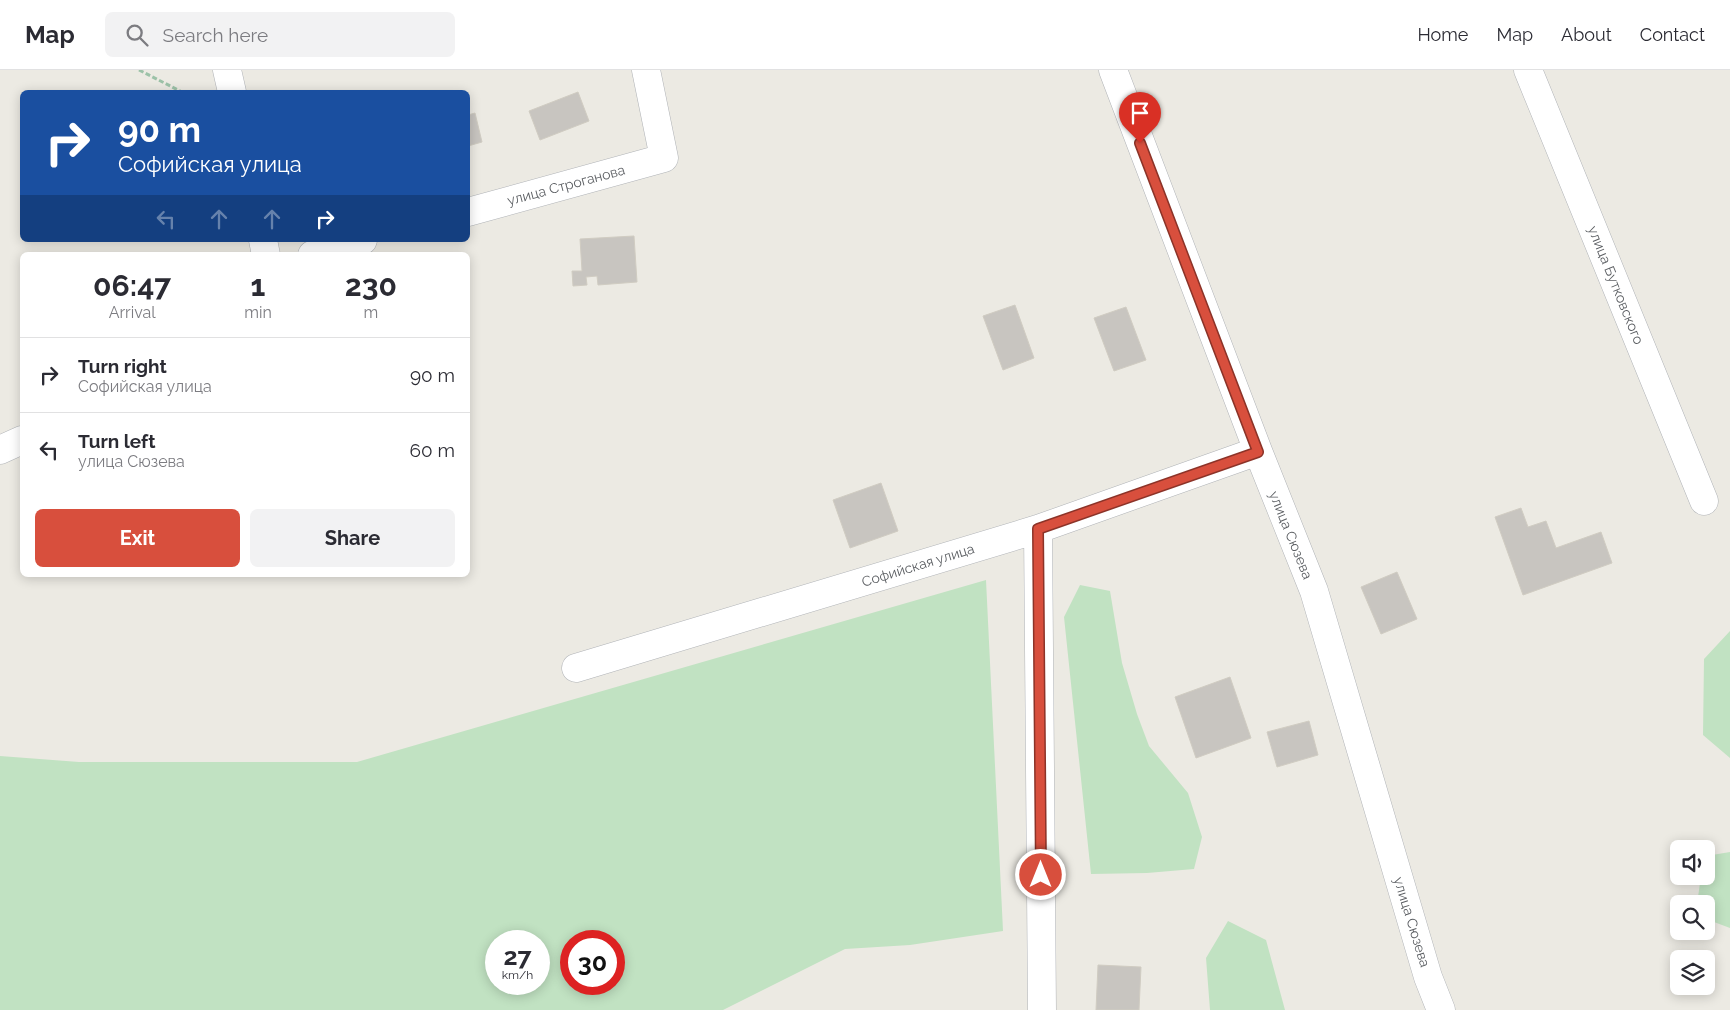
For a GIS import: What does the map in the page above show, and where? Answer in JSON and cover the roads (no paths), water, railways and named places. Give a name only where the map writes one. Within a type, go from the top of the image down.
[{"type":"street","points":[[227,70],[232,90]]},
{"type":"street","name":"улица Строганова","points":[[470,211],[664,158],[646,70]]},
{"type":"street","name":"улица Сюзева","points":[[1112,70],[1258,452],[1314,591],[1428,977],[1441,1010]]},
{"type":"street","name":"улица Бутковского","points":[[1528,70],[1704,501]]},
{"type":"street","points":[[322,252],[356,242]]},
{"type":"street","points":[[0,450],[20,441]]},
{"type":"street","name":"Софийская улица","points":[[576,668],[1038,529],[1258,452]]},
{"type":"street","points":[[1038,529],[1042,1010]]}]
